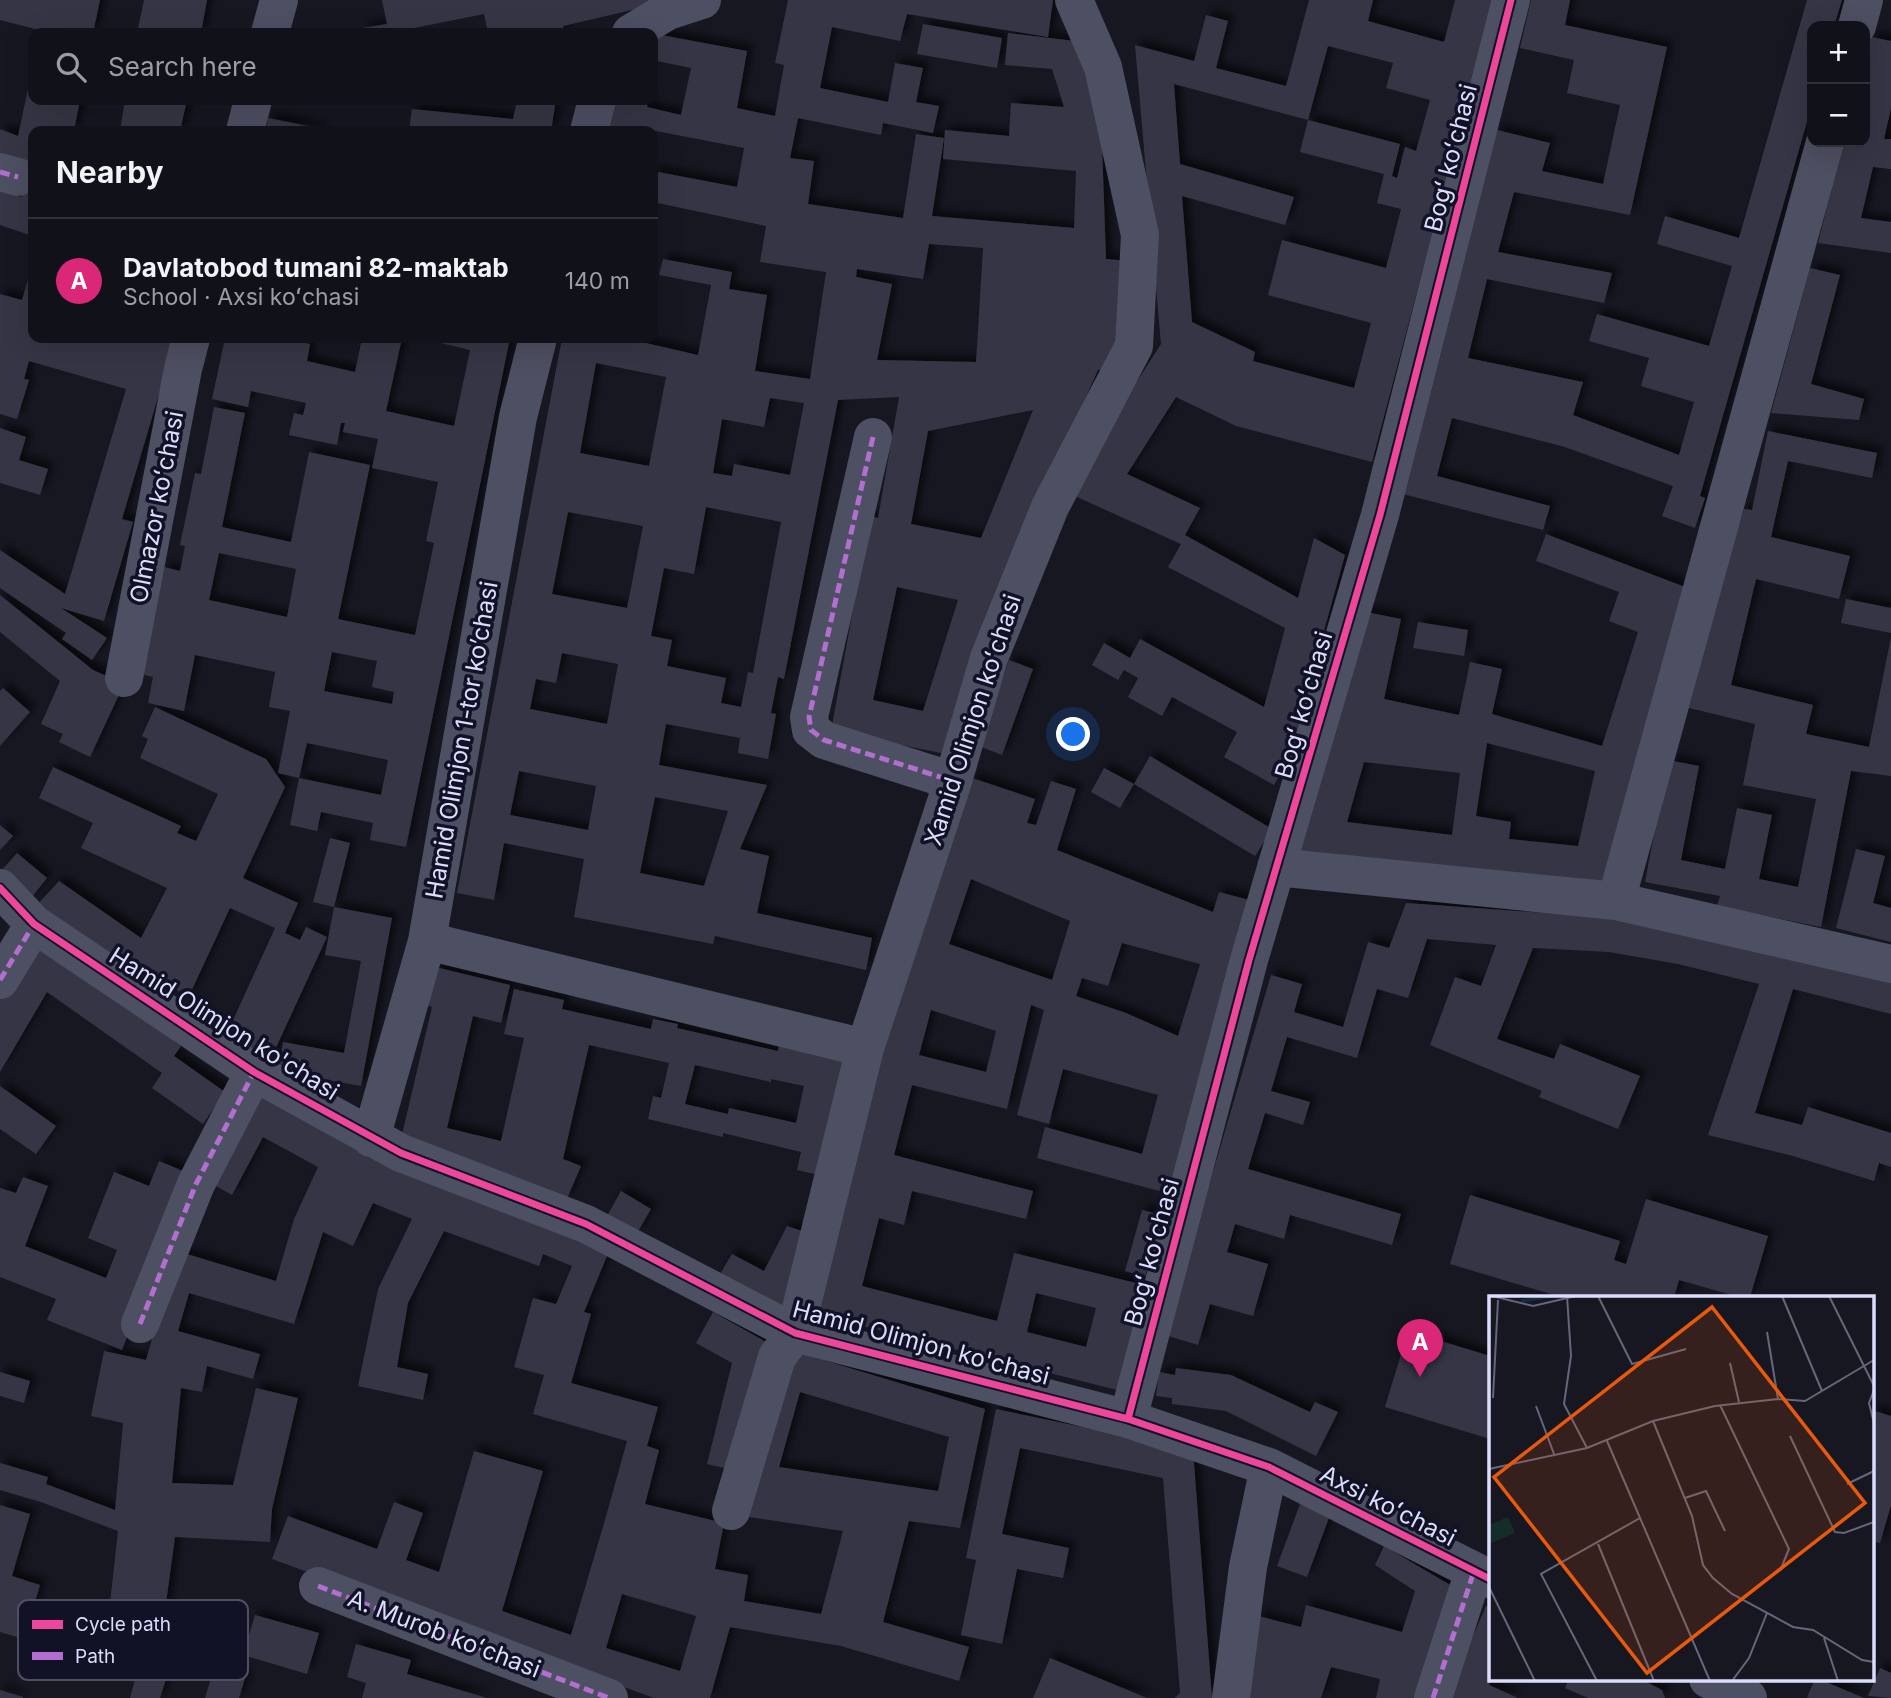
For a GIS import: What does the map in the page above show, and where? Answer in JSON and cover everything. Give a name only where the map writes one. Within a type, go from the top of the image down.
[{"type":"street","points":[[271,28],[279,0]]},
{"type":"street","points":[[640,28],[668,12],[702,0]]},
{"type":"street","name":"Xamid Olimjon koʻchasi","points":[[796,1333],[865,1048],[953,780],[989,658],[1050,507],[1134,346],[1140,234],[1102,67],[1074,0]]},
{"type":"street","name":"Bogʻ koʻchasi","points":[[1128,1419],[1276,867],[1380,515],[1511,0]]},
{"type":"street","points":[[1858,21],[1864,0]]},
{"type":"street","points":[[246,126],[252,105]]},
{"type":"street","points":[[590,126],[596,105]]},
{"type":"street","points":[[1616,901],[1824,147]]},
{"type":"street","name":"Olmazor koʻchasi","points":[[124,678],[190,343]]},
{"type":"street","name":"Hamid Olimjon 1-tor koʼchasi","points":[[371,1138],[427,941],[519,417],[537,343]]},
{"type":"street","points":[[873,436],[809,717],[811,730],[824,740],[953,780]]},
{"type":"street","points":[[1276,867],[1616,901],[1891,964]]},
{"type":"street","name":"Hamid Olimjon ko'chasi","points":[[0,888],[34,924],[254,1072],[401,1153],[586,1224],[796,1333],[1128,1419],[1269,1467]]},
{"type":"street","points":[[0,981],[34,924]]},
{"type":"street","points":[[427,941],[865,1048]]},
{"type":"street","points":[[140,1324],[196,1184],[254,1072]]},
{"type":"street","points":[[731,1511],[777,1357],[796,1333]]},
{"type":"street","points":[[1231,1698],[1248,1567],[1269,1467]]},
{"type":"street","name":"Axsi koʻchasi","points":[[1269,1467],[1482,1575]]},
{"type":"street","points":[[1433,1698],[1482,1575]]},
{"type":"street","name":"A. Murob koʻchasi","points":[[318,1586],[609,1698]]},
{"type":"street","points":[[1710,1680],[1748,1698]]},
{"type":"building","points":[[0,0],[100,0],[94,28],[31,28],[0,20]]},
{"type":"building","points":[[144,0],[207,0],[202,28],[138,28]]},
{"type":"building","points":[[382,0],[671,0],[564,28],[487,28],[484,14],[414,28],[362,28],[387,24]]},
{"type":"building","points":[[788,0],[1053,0],[1048,37],[907,14],[900,41],[832,27],[820,88],[888,102],[895,63],[923,68],[916,102],[939,106],[933,133],[883,123],[881,135],[798,118],[790,158],[814,161],[808,204],[903,218],[916,134],[944,138],[932,216],[1074,228],[1076,171],[943,159],[945,130],[1009,136],[1011,103],[1064,107],[1052,69],[1005,65],[1008,33],[1083,42],[1102,144],[1106,259],[1130,261],[1119,365],[1098,370],[1006,575],[951,755],[831,731],[870,516],[878,518],[899,397],[838,400],[784,679],[778,677],[771,713],[776,714],[768,759],[738,753],[740,738],[666,724],[659,765],[767,785],[740,849],[769,856],[757,913],[872,938],[866,970],[715,936],[713,944],[574,917],[584,859],[504,843],[494,900],[457,893],[561,343],[646,343],[698,355],[711,285],[659,275],[663,259],[732,272],[729,289],[767,295],[755,371],[810,379],[826,272],[760,262],[766,226],[658,203],[658,172],[737,187],[744,148],[658,131],[658,126],[608,126],[612,105],[647,105],[681,115],[691,68],[658,61],[658,34],[747,51],[737,108],[775,116],[784,65],[775,63]],"holes":[[[929,244],[983,248],[976,362],[877,360],[892,284],[856,277],[857,269],[923,279]],[[596,363],[666,377],[649,466],[580,453]],[[770,398],[804,403],[790,475],[734,464],[732,476],[713,473],[722,419],[764,427]],[[1033,410],[981,538],[911,524],[928,431]],[[706,507],[781,522],[753,673],[748,672],[741,707],[721,703],[726,678],[667,666],[672,640],[651,636],[664,568],[694,574]],[[568,512],[643,526],[627,608],[552,594]],[[897,587],[958,600],[923,711],[873,700]],[[562,653],[618,664],[607,724],[530,709],[536,679],[556,683]],[[519,771],[596,786],[588,830],[510,815]],[[655,797],[728,811],[704,886],[640,873]]]},
{"type":"building","points":[[1309,0],[1373,0],[1368,21],[1444,42],[1455,0],[1494,0],[1372,462],[1236,426],[1176,397],[1127,474],[1200,508],[1185,535],[1298,598],[1314,538],[1345,555],[1288,761],[1274,785],[1224,757],[1237,732],[1172,697],[1162,716],[1128,697],[1138,678],[1124,670],[1118,680],[1092,665],[1104,643],[1130,658],[1140,639],[1264,707],[1285,628],[1168,567],[1181,544],[1066,492],[1161,344],[1135,45],[1194,61],[1206,15],[1228,21],[1216,68],[1286,86]],"holes":[[[1328,46],[1393,63],[1386,88],[1430,100],[1416,151],[1405,147],[1397,178],[1392,176],[1400,144],[1308,120]],[[1174,84],[1308,120],[1300,152],[1384,174],[1377,203],[1401,209],[1386,268],[1282,240],[1268,295],[1371,323],[1354,388],[1253,361],[1255,352],[1192,322],[1182,196],[1285,225],[1294,197],[1180,164]]]},
{"type":"building","points":[[1531,0],[1570,0],[1565,25],[1667,47],[1630,215],[1514,192],[1498,252],[1612,273],[1604,303],[1487,279],[1468,358],[1583,382],[1573,415],[1679,455],[1694,402],[1641,386],[1649,358],[1589,341],[1597,314],[1709,346],[1732,266],[1657,244],[1665,216],[1739,238],[1807,0],[1842,0],[1836,21],[1807,21],[1807,122],[1700,496],[1705,498],[1695,528],[1662,516],[1673,486],[1565,447],[1452,418],[1437,476],[1550,506],[1543,530],[1395,492],[1497,130],[1550,143],[1542,171],[1603,184],[1620,105],[1567,93],[1574,60],[1520,48]]},
{"type":"building","points":[[923,24],[1002,38],[997,68],[917,54]]},
{"type":"building","points":[[1871,37],[1891,41],[1891,108],[1884,139],[1891,139],[1891,169],[1873,167],[1861,218],[1891,222],[1891,253],[1818,243],[1842,147],[1870,147]]},
{"type":"building","points":[[28,89],[28,105],[79,105],[75,126],[28,126],[28,169],[0,161],[0,129],[18,136]]},
{"type":"building","points":[[124,105],[186,105],[181,126],[121,126]]},
{"type":"building","points":[[516,105],[555,105],[552,126],[410,126],[412,109],[513,119]]},
{"type":"building","points":[[268,118],[308,126],[267,126]]},
{"type":"building","points":[[28,176],[28,234],[0,225],[0,190],[21,197]]},
{"type":"building","points":[[1810,268],[1840,275],[1811,384],[1864,399],[1859,420],[1771,413]]},
{"type":"building","points":[[28,280],[28,343],[171,343],[164,377],[122,519],[133,522],[104,621],[61,608],[107,638],[92,660],[62,639],[66,633],[0,588],[0,550],[65,594],[126,389],[29,361],[24,379],[29,380],[17,419],[0,414],[0,294],[22,300]]},
{"type":"building","points":[[224,343],[310,344],[307,361],[355,372],[361,343],[401,343],[386,411],[454,426],[470,350],[441,343],[509,343],[406,847],[370,840],[373,823],[321,812],[317,831],[290,825],[299,778],[278,773],[290,711],[269,707],[275,672],[195,655],[184,711],[148,703],[153,677],[137,673],[164,567],[180,571],[185,546],[180,545],[195,473],[201,474],[214,407],[245,413],[222,527],[291,542],[309,452],[370,465],[338,619],[415,635],[434,543],[426,541],[438,482],[372,468],[378,439],[343,432],[345,423],[341,423],[337,445],[289,435],[294,413],[303,415],[306,403],[251,391],[248,407],[212,399]],"holes":[[[219,553],[296,569],[287,617],[209,600]],[[332,652],[377,661],[372,687],[394,692],[392,704],[324,691]],[[307,743],[388,760],[381,795],[299,778]]]},
{"type":"building","points":[[0,428],[26,437],[19,460],[48,469],[40,495],[0,483]]},
{"type":"building","points":[[1768,431],[1877,453],[1872,478],[1788,461],[1771,537],[1850,556],[1839,599],[1756,579],[1731,685],[1813,705],[1806,734],[1869,747],[1891,637],[1891,776],[1851,771],[1821,927],[1717,906],[1720,896],[1645,882],[1668,760],[1699,766],[1681,860],[1725,869],[1737,808],[1772,815],[1759,879],[1798,887],[1816,799],[1743,785],[1755,724],[1689,708],[1744,509],[1752,510]]},
{"type":"building","points":[[1546,534],[1685,587],[1601,885],[1298,854],[1361,611],[1401,619],[1384,699],[1459,715],[1470,662],[1502,669],[1492,714],[1602,746],[1638,632],[1609,621],[1619,592],[1536,561]],"holes":[[[1487,743],[1595,771],[1578,846],[1509,839],[1511,822],[1476,816]],[[1364,762],[1460,773],[1452,835],[1347,822]]]},
{"type":"building","points":[[0,595],[93,670],[124,684],[90,757],[59,742],[63,734],[41,724],[60,681],[0,632]]},
{"type":"building","points":[[1846,599],[1891,608],[1891,633],[1841,623]]},
{"type":"building","points":[[1418,622],[1468,630],[1464,656],[1413,648]]},
{"type":"building","points":[[1009,660],[1033,669],[1002,755],[979,746]]},
{"type":"building","points":[[3,688],[30,712],[0,746],[0,691]]},
{"type":"building","points":[[155,707],[266,759],[285,787],[243,878],[298,903],[285,933],[300,940],[306,927],[327,937],[268,1065],[229,1047],[236,1032],[229,1029],[275,928],[230,908],[189,996],[156,980],[153,986],[37,905],[59,881],[141,938],[167,888],[81,848],[93,823],[39,798],[53,767],[181,826],[177,833],[196,841],[218,794],[140,758],[148,739],[142,736]]},
{"type":"building","points":[[1150,756],[1272,829],[1255,856],[1134,784]]},
{"type":"building","points":[[1104,768],[1134,784],[1120,808],[1091,792]]},
{"type":"building","points":[[972,778],[1035,799],[1027,823],[1036,825],[1051,781],[1076,789],[1057,850],[1213,912],[1219,892],[1253,901],[1174,1195],[1037,1158],[1045,1127],[1142,1154],[1158,1095],[1063,1069],[1049,1124],[1017,1115],[1044,1010],[1031,1005],[1007,1109],[912,1085],[894,1155],[1033,1191],[1026,1219],[912,1191],[904,1225],[879,1218],[862,1286],[997,1321],[1014,1253],[1144,1285],[1117,1390],[815,1314],[875,1076]],"holes":[[[971,879],[1070,921],[1052,980],[949,944]],[[1122,943],[1200,964],[1178,1036],[1126,1013],[1076,996],[1082,978],[1108,986]],[[931,1010],[996,1031],[986,1072],[919,1055]],[[1036,1293],[1096,1308],[1086,1347],[1027,1332]]]},
{"type":"building","points":[[0,825],[13,836],[0,850]]},
{"type":"building","points":[[330,838],[350,843],[334,907],[313,902]]},
{"type":"building","points":[[1856,849],[1885,856],[1873,903],[1891,908],[1891,942],[1836,928]]},
{"type":"building","points":[[17,853],[47,878],[31,898],[1,871]]},
{"type":"building","points":[[1406,903],[1615,918],[1891,981],[1891,1014],[1793,989],[1755,1113],[1802,1125],[1808,1107],[1891,1133],[1891,1167],[1879,1163],[1874,1181],[1793,1156],[1708,1135],[1759,984],[1678,964],[1609,952],[1533,948],[1497,1039],[1554,1059],[1560,1044],[1640,1076],[1618,1129],[1539,1097],[1542,1091],[1430,1045],[1455,977],[1481,986],[1496,945],[1427,939],[1408,998],[1377,989],[1357,1058],[1287,1037],[1271,1091],[1310,1102],[1303,1125],[1265,1113],[1248,1169],[1401,1214],[1392,1245],[1290,1215],[1284,1239],[1235,1224],[1227,1252],[1268,1264],[1253,1316],[1210,1304],[1198,1345],[1165,1335],[1271,975],[1302,984],[1294,1012],[1343,1027],[1368,942],[1389,948]]},
{"type":"building","points":[[334,907],[392,918],[361,1086],[278,1071],[283,1042],[344,1053],[361,961],[325,955]]},
{"type":"building","points":[[34,942],[181,1046],[174,1056],[225,1092],[203,1124],[152,1088],[162,1073],[47,992],[0,1072],[0,998]]},
{"type":"building","points":[[435,967],[510,985],[501,1023],[473,1016],[447,1128],[501,1141],[524,1038],[504,1034],[514,989],[564,1000],[562,1009],[651,1029],[653,1019],[678,1024],[677,1028],[778,1051],[779,1044],[845,1059],[819,1175],[797,1170],[801,1152],[723,1133],[723,1137],[648,1119],[653,1096],[661,1098],[669,1063],[589,1045],[563,1159],[581,1166],[566,1201],[400,1143],[432,1007],[426,1005]],"holes":[[[695,1065],[771,1082],[771,1079],[804,1086],[796,1123],[729,1108],[728,1114],[685,1104]]]},
{"type":"building","points":[[0,1086],[56,1126],[36,1154],[0,1129]]},
{"type":"building","points":[[252,1092],[360,1152],[609,1251],[584,1312],[591,1314],[571,1383],[658,1407],[647,1446],[659,1450],[645,1504],[724,1523],[715,1569],[748,1575],[744,1601],[821,1614],[843,1531],[742,1516],[787,1349],[985,1409],[960,1528],[909,1521],[883,1622],[969,1647],[959,1681],[841,1646],[730,1627],[710,1698],[654,1698],[272,1559],[288,1516],[377,1549],[394,1502],[423,1513],[406,1560],[439,1572],[474,1451],[543,1471],[502,1611],[571,1635],[605,1520],[627,1441],[533,1414],[544,1375],[514,1367],[533,1298],[556,1304],[572,1266],[543,1254],[539,1266],[444,1231],[408,1303],[397,1367],[428,1374],[423,1400],[358,1386],[378,1289],[412,1219],[373,1203],[353,1246],[323,1232],[294,1324],[189,1293],[178,1331],[260,1354],[253,1379],[207,1366],[202,1392],[181,1388],[172,1483],[233,1485],[256,1388],[298,1398],[272,1509],[270,1542],[175,1537],[166,1600],[110,1600],[118,1531],[41,1502],[0,1490],[0,1463],[48,1477],[46,1484],[115,1510],[123,1423],[91,1416],[104,1351],[146,1360],[177,1251],[276,1281],[294,1219],[318,1167],[263,1137],[232,1195],[205,1180]],"holes":[[[800,1392],[949,1437],[938,1491],[779,1467]],[[622,1594],[696,1616],[680,1671],[606,1648]]]},
{"type":"building","points":[[159,1161],[190,1174],[122,1350],[47,1320],[56,1299],[0,1277],[0,1188],[16,1193],[23,1177],[48,1186],[25,1246],[106,1278],[117,1250],[88,1238],[114,1172],[149,1186]]},
{"type":"building","points":[[621,1191],[651,1209],[637,1233],[607,1216]]},
{"type":"building","points":[[1470,1195],[1620,1241],[1614,1260],[1626,1264],[1646,1199],[1768,1236],[1750,1296],[1735,1296],[1679,1280],[1674,1296],[1558,1296],[1450,1264]]},
{"type":"building","points":[[1142,1210],[1162,1215],[1145,1277],[1125,1271]]},
{"type":"building","points":[[787,1226],[808,1233],[782,1316],[717,1279],[732,1254],[764,1271]]},
{"type":"building","points":[[713,1312],[768,1343],[737,1471],[707,1464],[732,1363],[696,1343]]},
{"type":"building","points":[[1408,1331],[1489,1356],[1489,1439],[1385,1407]]},
{"type":"building","points":[[1176,1368],[1231,1375],[1310,1412],[1315,1402],[1338,1412],[1316,1456],[1226,1411],[1172,1404],[1172,1398],[1156,1396],[1159,1372],[1175,1375]]},
{"type":"building","points":[[0,1372],[30,1381],[24,1403],[0,1396]]},
{"type":"building","points":[[996,1409],[1193,1450],[1212,1698],[1175,1698],[1180,1693],[1163,1478],[1020,1448],[1002,1534],[1069,1548],[1063,1578],[1017,1569],[1002,1644],[961,1635],[976,1560],[966,1558]]},
{"type":"building","points":[[1874,1411],[1891,1416],[1891,1505],[1880,1543],[1874,1542]]},
{"type":"building","points":[[1300,1504],[1330,1515],[1307,1577],[1277,1566]]},
{"type":"building","points":[[0,1505],[30,1514],[12,1576],[40,1585],[36,1600],[18,1600],[18,1637],[0,1632]]},
{"type":"building","points":[[1384,1546],[1452,1586],[1420,1698],[1376,1698],[1380,1679],[1331,1667],[1321,1698],[1245,1698],[1258,1616],[1301,1627],[1306,1605],[1402,1632],[1415,1591],[1375,1565]]},
{"type":"building","points":[[1486,1606],[1489,1608],[1489,1680],[1492,1680],[1489,1685],[1518,1698],[1446,1698]]},
{"type":"building","points":[[255,1615],[319,1633],[307,1674],[248,1656],[248,1638]]},
{"type":"building","points":[[356,1644],[411,1660],[407,1674],[487,1698],[362,1698],[366,1683],[347,1677]]},
{"type":"building","points":[[1050,1658],[1147,1698],[1033,1698]]},
{"type":"building","points":[[1880,1668],[1891,1673],[1891,1698],[1868,1696]]},
{"type":"building","points":[[135,1680],[166,1680],[160,1698],[130,1698]]},
{"type":"building","points":[[210,1680],[244,1680],[239,1698],[205,1698]]},
{"type":"building","points":[[1569,1680],[1643,1680],[1662,1690],[1665,1698],[1588,1698],[1565,1688]]},
{"type":"building","points":[[1815,1680],[1821,1680],[1864,1698],[1809,1698],[1807,1697]]},
{"type":"building","points":[[0,1690],[23,1697],[23,1698],[0,1698]]},
{"type":"marked path","points":[[0,172],[18,177]]},
{"type":"marked path","points":[[873,437],[809,717],[811,730],[824,740],[953,781]]},
{"type":"marked path","points":[[0,980],[34,924]]},
{"type":"marked path","points":[[140,1324],[196,1184],[254,1072]]},
{"type":"marked path","points":[[1433,1698],[1474,1571]]},
{"type":"marked path","points":[[318,1586],[609,1698]]},
{"type":"cycle path","points":[[1128,1419],[1249,960],[1380,515],[1511,0]]},
{"type":"cycle path","points":[[0,888],[34,924],[254,1072],[401,1153],[586,1224],[795,1333],[1128,1419],[1269,1467],[1489,1578]]},
{"type":"place","name":"Davlatobod tumani 82-maktab","points":[[1420,1377]]}]
